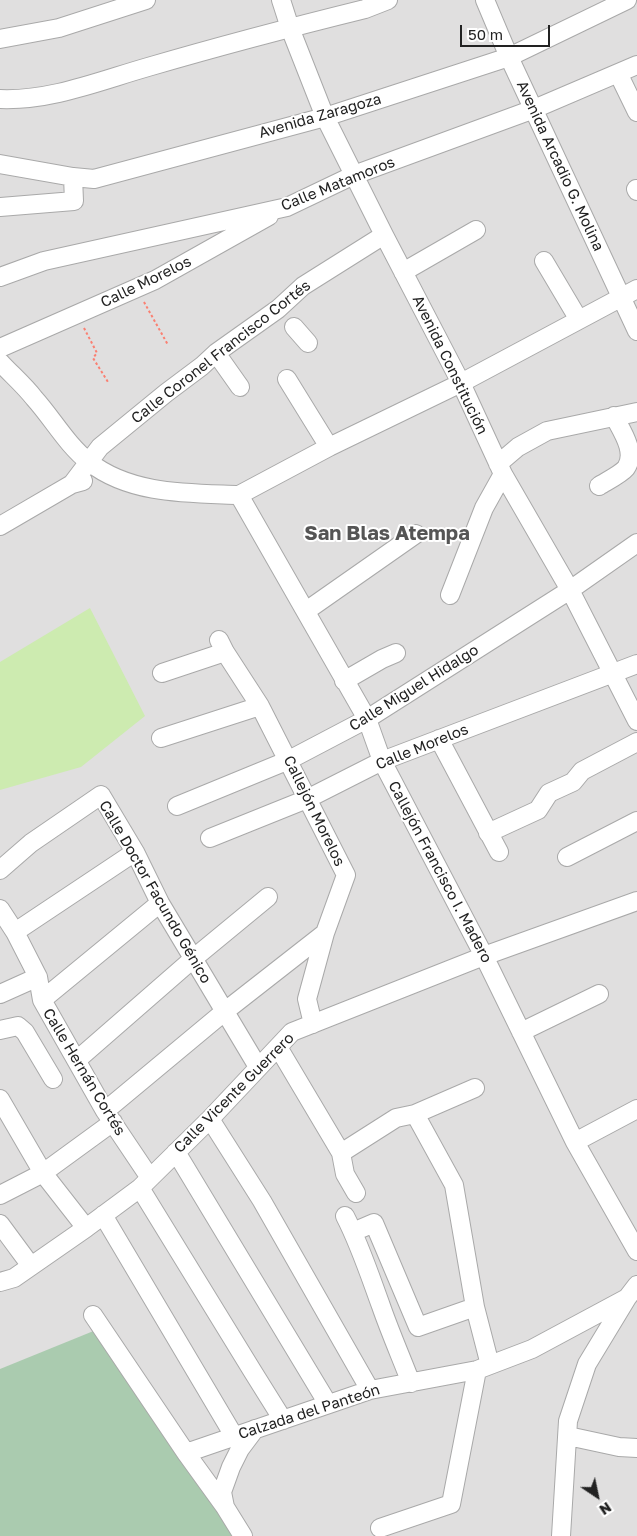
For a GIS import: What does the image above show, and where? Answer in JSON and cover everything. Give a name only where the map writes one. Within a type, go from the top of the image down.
[{"type":"street","points":[[0,39],[59,28],[146,0]]},
{"type":"street","name":"Avenida Constitución","points":[[281,0],[325,117],[461,383],[500,469],[570,590],[637,721]]},
{"type":"street","points":[[0,99],[18,100],[61,93],[148,67],[365,9],[388,0]]},
{"type":"street","name":"Avenida Arcadio G. Molina","points":[[485,0],[509,57],[637,331]]},
{"type":"street","name":"Avenida Zaragoza","points":[[0,164],[73,178],[94,179],[325,117],[509,57],[628,0]]},
{"type":"street","name":"Calle Matamoros","points":[[0,277],[44,261],[287,206],[354,175],[534,109],[637,65]]},
{"type":"street","points":[[618,73],[637,112]]},
{"type":"street","points":[[0,208],[74,201],[73,178]]},
{"type":"street","name":"Calle Morelos","points":[[0,348],[136,289],[287,206]]},
{"type":"street","points":[[403,272],[476,230]]},
{"type":"street","name":"Calle Coronel Francisco Cortés","points":[[72,484],[100,447],[216,354],[287,318],[304,286],[384,235]]},
{"type":"street","points":[[544,261],[579,320]]},
{"type":"street","points":[[0,362],[35,398],[76,450],[88,462],[108,475],[134,484],[171,492],[239,495],[329,447],[461,383],[637,289]]},
{"type":"street","points":[[287,318],[308,343]]},
{"type":"street","points":[[216,354],[240,387]]},
{"type":"street","points":[[287,379],[329,447]]},
{"type":"street","points":[[450,595],[500,469],[518,447],[547,431],[637,412]]},
{"type":"street","points":[[599,486],[627,467],[630,457],[630,446],[614,416]]},
{"type":"street","name":"Calle Coronel Francisco Cortés","points":[[0,526],[72,484],[108,475]]},
{"type":"street","name":"Callejón Francisco I. Madero","points":[[239,495],[367,719],[382,761],[484,956],[575,1142],[637,1251]]},
{"type":"street","points":[[306,611],[416,534]]},
{"type":"street","name":"Calle Miguel Hidalgo","points":[[177,806],[289,760],[367,719],[570,590],[637,543]]},
{"type":"street","name":"Callejón Morelos","points":[[162,673],[222,646],[260,706],[346,875],[325,933],[307,998],[313,1024]]},
{"type":"street","points":[[344,681],[396,653]]},
{"type":"street","name":"Calle Morelos","points":[[210,838],[307,799],[382,761],[637,664]]},
{"type":"street","points":[[161,738],[260,706]]},
{"type":"street","points":[[439,739],[499,852]]},
{"type":"street","points":[[488,832],[538,810],[548,793],[573,782],[582,771],[637,742]]},
{"type":"street","name":"Calle Doctor Facundo Génico","points":[[0,870],[31,843],[101,795],[135,852],[160,903],[258,1067]]},
{"type":"street","points":[[567,857],[637,821]]},
{"type":"street","points":[[5,920],[135,852]]},
{"type":"street","points":[[77,1060],[194,958],[268,897]]},
{"type":"street","name":"Calle Vicente Guerrero","points":[[0,1282],[14,1278],[86,1228],[145,1183],[210,1119],[292,1032],[484,956],[637,901]]},
{"type":"street","points":[[42,1000],[160,903]]},
{"type":"street","name":"Calle Hernán Cortés","points":[[5,920],[38,977],[42,1000],[253,1372],[283,1420]]},
{"type":"street","points":[[0,1195],[43,1173],[109,1117],[224,1012],[325,933]]},
{"type":"street","points":[[0,994],[38,977]]},
{"type":"street","points":[[521,1032],[599,994]]},
{"type":"street","points":[[0,1030],[18,1026],[25,1032],[53,1080]]},
{"type":"street","points":[[278,1047],[341,1153],[345,1174],[356,1193]]},
{"type":"street","points":[[341,1153],[396,1118],[415,1114],[475,1088]]},
{"type":"street","points":[[0,1100],[43,1173],[86,1228]]},
{"type":"street","points":[[575,1142],[637,1109]]},
{"type":"street","points":[[380,1528],[451,1504],[484,1368],[454,1185],[415,1114]]},
{"type":"street","points":[[210,1119],[262,1201],[370,1390]]},
{"type":"street","points":[[176,1152],[328,1404]]},
{"type":"street","points":[[103,1215],[234,1436]]},
{"type":"street","points":[[344,1216],[353,1232],[411,1382]]},
{"type":"street","points":[[353,1232],[374,1223],[418,1327],[475,1307]]},
{"type":"street","points":[[0,1224],[31,1266]]},
{"type":"street","name":"Calzada del Panteón","points":[[186,1453],[370,1390],[484,1368],[532,1349],[632,1291]]},
{"type":"street","name":"Calzada del Panteón","points":[[561,1536],[568,1421],[587,1364],[632,1291]]},
{"type":"street","points":[[93,1315],[243,1536]]},
{"type":"street","points":[[225,1507],[222,1492],[231,1467],[240,1449],[256,1429]]},
{"type":"street","points":[[568,1436],[619,1447],[637,1448]]},
{"type":"path","points":[[136,289],[168,345]]},
{"type":"path","points":[[78,314],[97,353],[93,358],[108,382]]},
{"type":"shaded area","points":[[0,0],[637,0],[637,1536],[0,1536]]},
{"type":"green space","points":[[90,608],[145,716],[81,767],[0,790],[0,662]]},
{"type":"green space","points":[[96,1330],[234,1536],[0,1536],[0,1369]]},
{"type":"district","name":"San Blas Atempa","points":[[387,534]]}]
